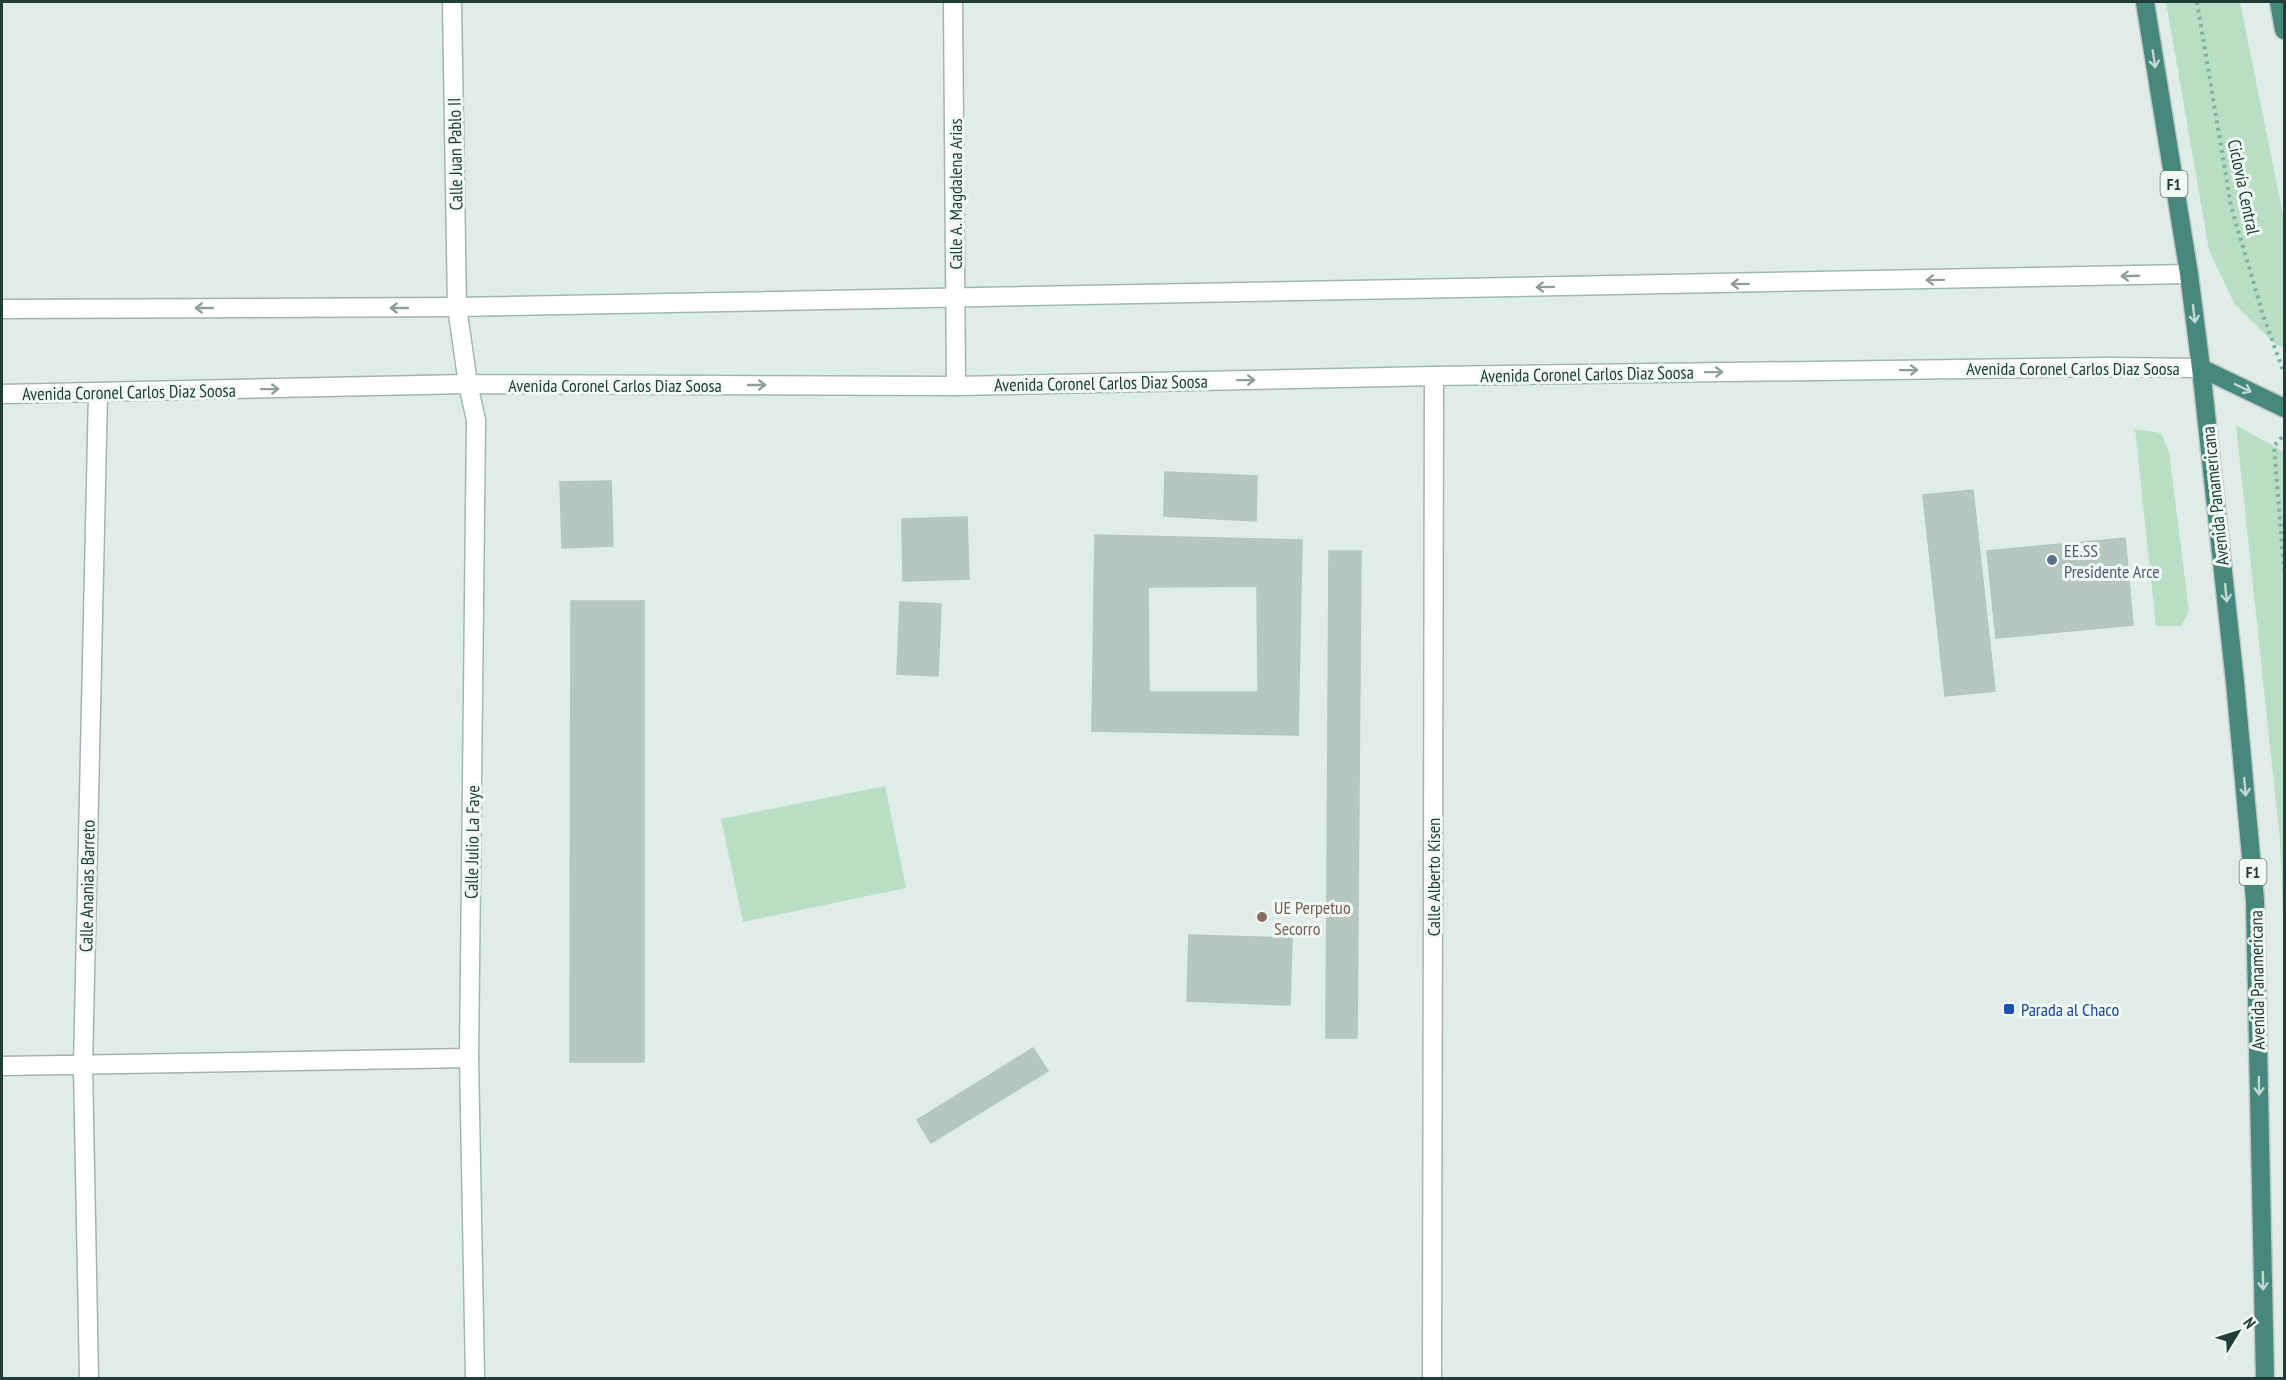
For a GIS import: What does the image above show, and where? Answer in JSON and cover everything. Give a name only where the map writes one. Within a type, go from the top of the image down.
[{"type":"highway","name":"F1","points":[[2145,2],[2189,274],[2201,368]]},
{"type":"highway","points":[[2279,2],[2284,30]]},
{"type":"highway","points":[[2201,368],[2284,408]]},
{"type":"highway","name":"Avenida Panamericana","points":[[2201,368],[2235,682],[2255,900],[2265,1378]]},
{"type":"main road","name":"Calle Juan Pablo II","points":[[452,2],[458,307]]},
{"type":"main road","name":"Calle A. Magdalena Arias","points":[[953,2],[956,386]]},
{"type":"main road","points":[[2,309],[458,307],[2189,274]]},
{"type":"main road","name":"Calle Julio La Faye","points":[[458,307],[468,384],[476,420],[469,1058],[475,1378]]},
{"type":"main road","name":"Avenida Coronel Carlos Diaz Soosa","points":[[2,394],[468,384],[956,386],[1434,376],[2107,367],[2201,368]]},
{"type":"main road","name":"Calle Alberto Kisen","points":[[1432,1378],[1434,376]]},
{"type":"main road","name":"Calle Ananias Barreto","points":[[89,1378],[83,1066],[98,393]]},
{"type":"main road","points":[[2,1066],[469,1058]]},
{"type":"path","name":"Ciclovía Central","points":[[2197,2],[2231,206],[2263,315],[2284,373]]},
{"type":"path","points":[[2284,435],[2274,446],[2284,570]]},
{"type":"green space","points":[[2166,2],[2240,2],[2284,220],[2284,348],[2273,342],[2234,303],[2209,250]]},
{"type":"green space","points":[[2236,425],[2284,452],[2284,942],[2280,841]]},
{"type":"green space","points":[[2135,429],[2161,433],[2169,452],[2189,611],[2181,626],[2156,626]]},
{"type":"green space","points":[[885,786],[906,888],[743,922],[721,819]]},
{"type":"building","points":[[1165,472],[1257,476],[1256,521],[1164,516]]},
{"type":"building","points":[[611,481],[613,546],[562,548],[560,482]]},
{"type":"building","points":[[1973,490],[1995,691],[1945,696],[1923,495]]},
{"type":"building","points":[[967,517],[969,579],[903,581],[902,519]]},
{"type":"building","points":[[1095,535],[1302,540],[1298,735],[1092,731]],"holes":[[[1257,586],[1258,692],[1149,692],[1148,587]]]},
{"type":"building","points":[[2125,538],[2133,625],[1996,638],[1987,551]]},
{"type":"building","points":[[1329,551],[1361,551],[1357,1038],[1326,1038]]},
{"type":"building","points":[[571,601],[644,601],[644,1062],[570,1062]]},
{"type":"building","points":[[900,602],[941,604],[938,676],[897,674]]},
{"type":"building","points":[[1189,935],[1292,938],[1290,1005],[1187,1001]]},
{"type":"building","points":[[1033,1048],[1048,1071],[931,1143],[917,1120]]},
{"type":"place","name":"EE.SS Presidente Arce","points":[[2052,560]]},
{"type":"place","name":"UE Perpetuo Secorro","points":[[1262,917]]},
{"type":"place","name":"Parada al Chaco","points":[[2009,1009]]}]
